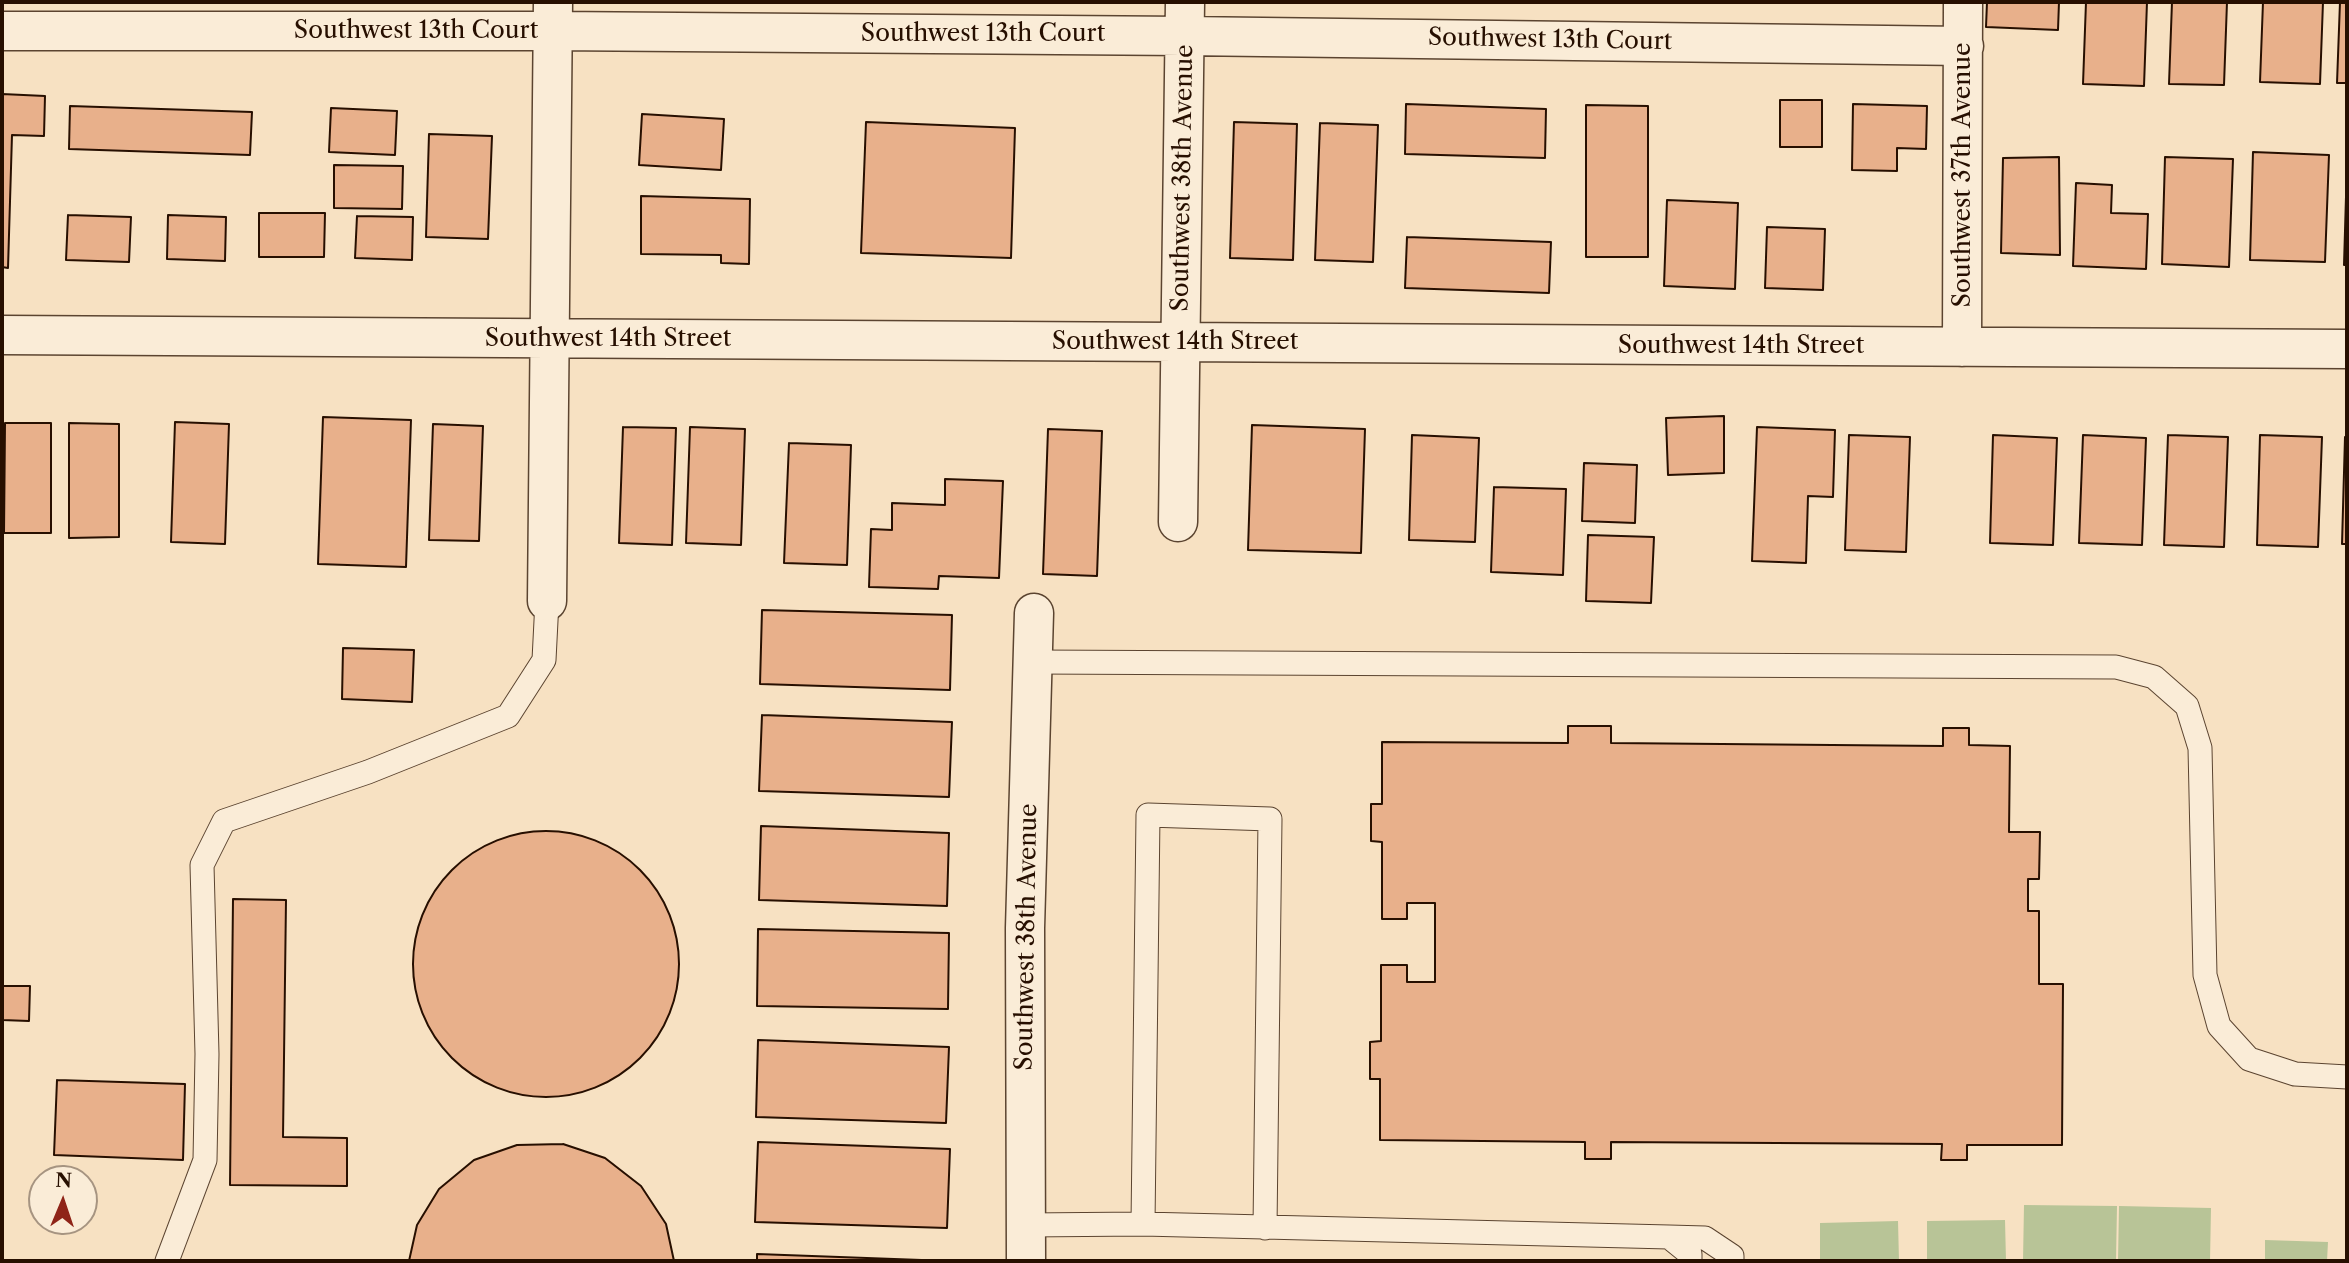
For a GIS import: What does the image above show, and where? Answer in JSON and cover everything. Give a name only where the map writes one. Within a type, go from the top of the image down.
[{"type":"street","name":"Southwest 37th Avenue","points":[[1962,347],[1963,2]]},
{"type":"street","name":"Southwest 13th Court","points":[[2,31],[553,16],[1185,19],[1964,46]]},
{"type":"street","points":[[547,601],[553,16]]},
{"type":"street","name":"Southwest 38th Avenue","points":[[1178,522],[1185,19]]},
{"type":"street","name":"Southwest 14th Street","points":[[2,335],[2347,349]]},
{"type":"street","name":"Southwest 38th Avenue","points":[[1026,1243],[1025,928],[1034,613]]},
{"type":"lane","points":[[167,1261],[205,1160],[207,1054],[202,864],[224,821],[368,772],[508,716],[544,660],[547,601]]},
{"type":"lane","points":[[1033,662],[2116,667],[2154,677],[2187,706],[2200,748],[2205,975],[2219,1026],[2249,1059],[2295,1074],[2347,1077]]},
{"type":"lane","points":[[1143,1224],[1148,815],[1270,820],[1265,1228]]},
{"type":"lane","points":[[1026,1243],[1143,1224],[1668,1237],[1705,1238],[1732,1256],[1732,1261]]},
{"type":"lane","points":[[1668,1237],[1690,1254],[1690,1261]]},
{"type":"green space","points":[[2024,1205],[2117,1206],[2116,1261],[2023,1261]]},
{"type":"green space","points":[[2119,1206],[2211,1208],[2210,1261],[2118,1261]]},
{"type":"green space","points":[[2005,1220],[2006,1261],[1927,1261],[1927,1221]]},
{"type":"green space","points":[[1898,1221],[1899,1261],[1820,1261],[1820,1223]]},
{"type":"green space","points":[[2265,1240],[2328,1242],[2327,1261],[2265,1261]]},
{"type":"building","points":[[1987,2],[2059,2],[2058,30],[1986,27]]},
{"type":"building","points":[[2086,2],[2147,2],[2144,86],[2083,84]]},
{"type":"building","points":[[2172,2],[2227,2],[2224,85],[2169,84]]},
{"type":"building","points":[[2263,2],[2323,2],[2320,84],[2260,82]]},
{"type":"building","points":[[2340,2],[2347,2],[2347,83],[2337,83]]},
{"type":"building","points":[[2,94],[45,96],[44,136],[12,135],[8,268],[2,267]]},
{"type":"building","points":[[1780,100],[1822,100],[1822,147],[1780,147]]},
{"type":"building","points":[[1406,104],[1546,109],[1545,158],[1405,154]]},
{"type":"building","points":[[1853,104],[1927,106],[1926,149],[1897,148],[1897,171],[1852,170]]},
{"type":"building","points":[[1586,105],[1648,106],[1648,257],[1586,257]]},
{"type":"building","points":[[70,106],[252,112],[250,155],[69,149]]},
{"type":"building","points":[[331,108],[397,111],[395,155],[329,152]]},
{"type":"building","points":[[642,114],[724,119],[721,170],[639,165]]},
{"type":"building","points":[[866,122],[1015,128],[1011,258],[861,253]]},
{"type":"building","points":[[1234,122],[1297,124],[1293,260],[1230,258]]},
{"type":"building","points":[[1320,123],[1378,125],[1373,262],[1315,260]]},
{"type":"building","points":[[429,134],[492,136],[488,239],[426,237]]},
{"type":"building","points":[[2253,152],[2329,155],[2325,262],[2250,260]]},
{"type":"building","points":[[2059,157],[2060,255],[2001,253],[2003,158]]},
{"type":"building","points":[[2165,157],[2233,159],[2229,267],[2162,264]]},
{"type":"building","points":[[2347,162],[2347,265],[2344,265]]},
{"type":"building","points":[[334,165],[403,166],[402,209],[334,208]]},
{"type":"building","points":[[2076,183],[2112,185],[2111,213],[2148,214],[2146,269],[2073,266]]},
{"type":"building","points":[[641,196],[750,199],[749,264],[721,263],[721,255],[641,254]]},
{"type":"building","points":[[1667,200],[1738,203],[1735,289],[1664,286]]},
{"type":"building","points":[[259,213],[325,213],[324,257],[259,257]]},
{"type":"building","points":[[68,215],[131,217],[129,262],[66,260]]},
{"type":"building","points":[[168,215],[226,217],[225,261],[167,259]]},
{"type":"building","points":[[357,216],[413,217],[412,260],[355,258]]},
{"type":"building","points":[[1767,227],[1825,229],[1823,290],[1765,288]]},
{"type":"building","points":[[1407,237],[1551,242],[1549,293],[1405,288]]},
{"type":"building","points":[[1724,416],[1724,473],[1668,475],[1666,418]]},
{"type":"building","points":[[323,417],[411,420],[406,567],[318,564]]},
{"type":"building","points":[[175,422],[229,424],[225,544],[171,542]]},
{"type":"building","points":[[5,423],[51,423],[51,533],[4,533]]},
{"type":"building","points":[[69,423],[119,424],[119,537],[69,538]]},
{"type":"building","points":[[433,424],[483,426],[479,541],[429,540]]},
{"type":"building","points":[[1252,425],[1365,429],[1361,553],[1248,550]]},
{"type":"building","points":[[623,427],[676,428],[672,545],[619,543]]},
{"type":"building","points":[[690,427],[745,429],[741,545],[686,543]]},
{"type":"building","points":[[1757,427],[1835,430],[1833,497],[1808,496],[1806,563],[1752,561]]},
{"type":"building","points":[[1048,429],[1102,431],[1097,576],[1043,574]]},
{"type":"building","points":[[1412,435],[1479,438],[1475,542],[1409,540]]},
{"type":"building","points":[[1849,435],[1910,437],[1906,552],[1845,550]]},
{"type":"building","points":[[1993,435],[2057,438],[2053,545],[1990,543]]},
{"type":"building","points":[[2083,435],[2146,438],[2142,545],[2079,543]]},
{"type":"building","points":[[2168,435],[2228,437],[2224,547],[2164,545]]},
{"type":"building","points":[[2260,435],[2322,437],[2318,547],[2257,545]]},
{"type":"building","points":[[2345,437],[2347,544],[2342,544]]},
{"type":"building","points":[[789,443],[851,445],[847,565],[784,563]]},
{"type":"building","points":[[1584,463],[1637,465],[1635,523],[1582,521]]},
{"type":"building","points":[[945,479],[1003,481],[999,578],[939,576],[938,589],[869,587],[871,529],[892,530],[892,503],[945,505]]},
{"type":"building","points":[[1494,487],[1566,489],[1563,575],[1491,572]]},
{"type":"building","points":[[1588,535],[1654,537],[1651,603],[1586,601]]},
{"type":"building","points":[[762,610],[952,615],[950,690],[760,684]]},
{"type":"building","points":[[343,648],[414,650],[412,702],[342,699]]},
{"type":"building","points":[[762,715],[952,722],[949,797],[759,791]]},
{"type":"building","points":[[1568,726],[1611,726],[1611,743],[1943,746],[1943,728],[1969,728],[1969,745],[2010,746],[2009,832],[2040,832],[2039,879],[2028,879],[2028,911],[2039,911],[2039,984],[2063,984],[2062,1145],[1967,1145],[1967,1160],[1941,1160],[1942,1144],[1611,1142],[1611,1159],[1585,1159],[1585,1142],[1380,1140],[1380,1079],[1370,1079],[1370,1042],[1381,1041],[1381,965],[1407,965],[1407,982],[1435,982],[1435,903],[1407,903],[1407,919],[1382,919],[1382,842],[1371,841],[1371,804],[1382,804],[1382,742],[1568,743]]},
{"type":"building","points":[[761,826],[949,833],[947,906],[759,900]]},
{"type":"building","points":[[533,831],[559,831],[585,836],[609,846],[631,861],[649,879],[664,901],[674,925],[679,964],[674,1003],[664,1027],[649,1049],[631,1067],[609,1082],[585,1092],[559,1097],[533,1097],[507,1092],[483,1082],[461,1067],[443,1049],[428,1027],[418,1003],[413,977],[413,951],[418,925],[428,901],[443,879],[461,861],[483,846],[507,836]]},
{"type":"building","points":[[233,899],[286,900],[283,1137],[347,1138],[347,1186],[230,1185]]},
{"type":"building","points":[[758,929],[949,933],[948,1009],[757,1006]]},
{"type":"building","points":[[2,986],[30,986],[29,1021],[2,1020]]},
{"type":"building","points":[[758,1040],[949,1047],[946,1123],[756,1117]]},
{"type":"building","points":[[57,1080],[185,1084],[183,1160],[54,1155]]},
{"type":"building","points":[[758,1142],[950,1149],[947,1228],[755,1222]]},
{"type":"building","points":[[563,1144],[605,1158],[641,1186],[666,1224],[674,1261],[409,1261],[417,1225],[439,1189],[474,1160],[517,1145]]},
{"type":"building","points":[[757,1254],[949,1261],[757,1261]]}]
